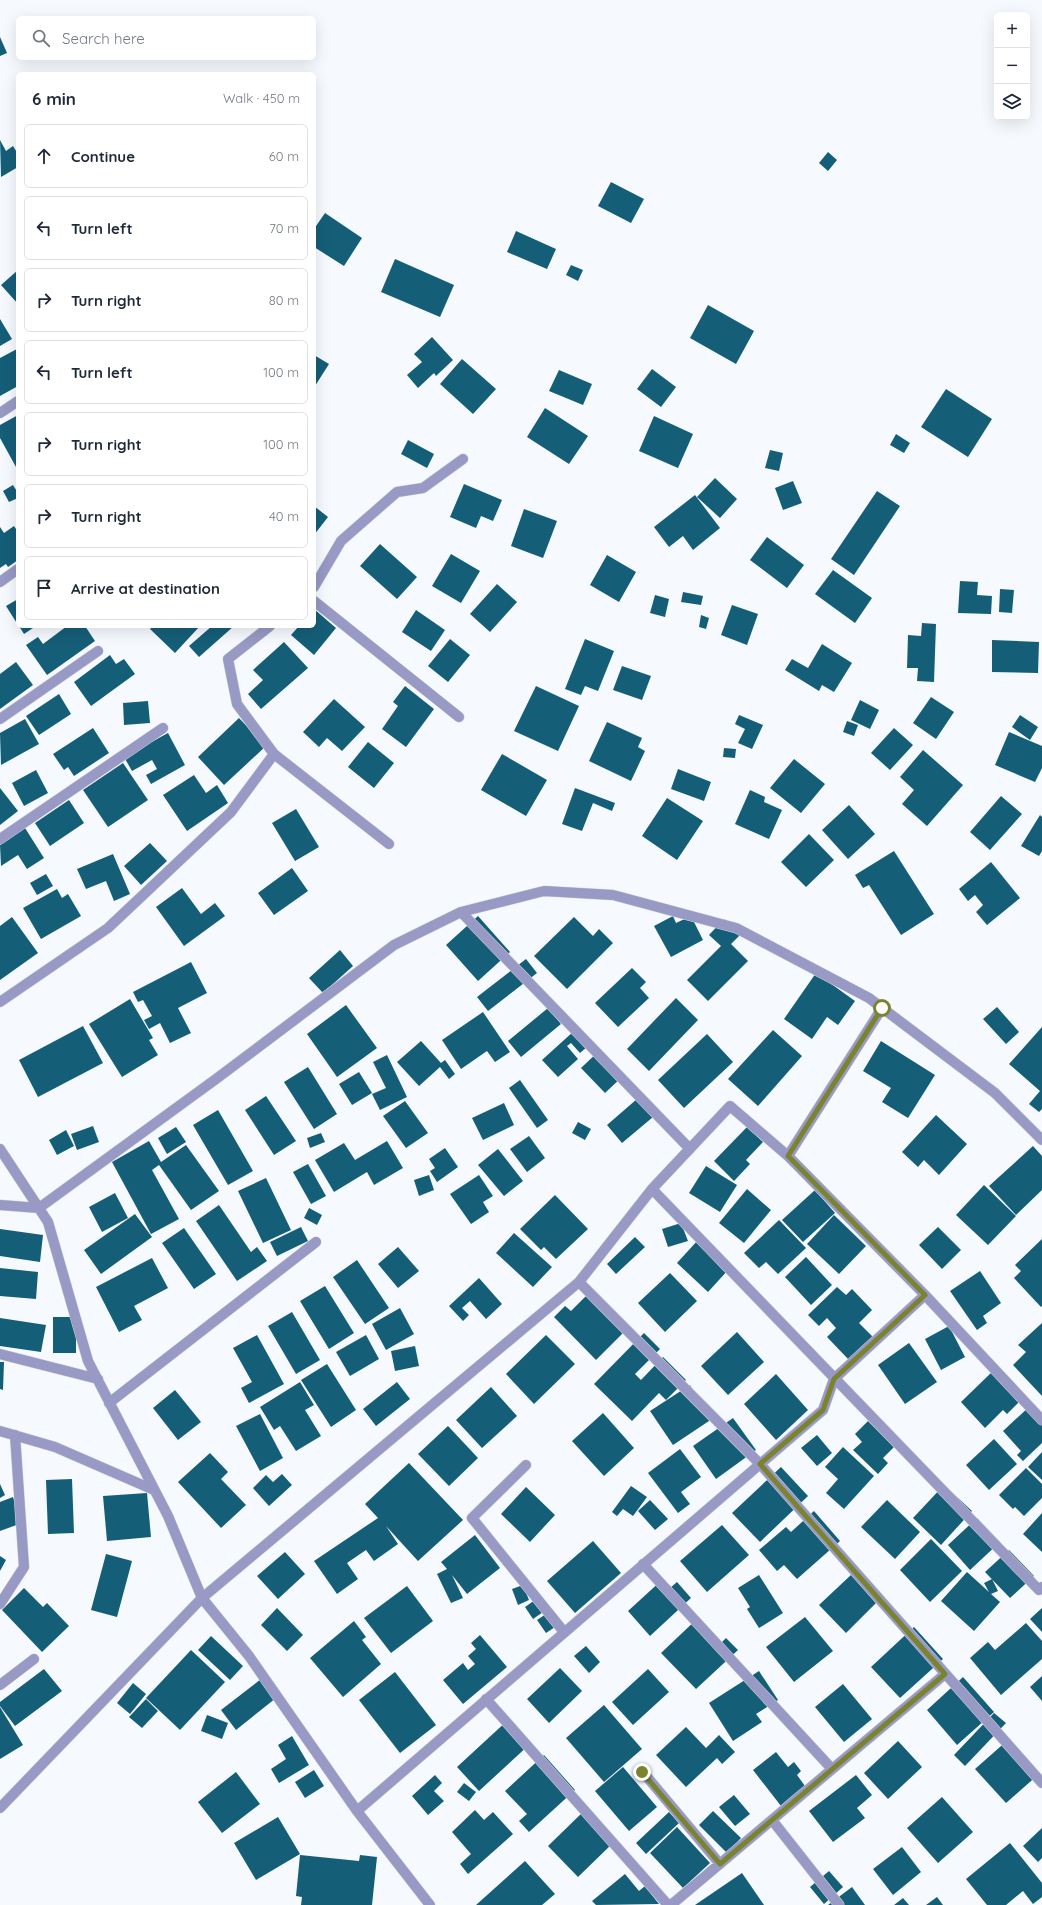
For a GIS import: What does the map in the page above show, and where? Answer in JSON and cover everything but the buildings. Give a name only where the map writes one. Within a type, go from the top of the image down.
[{"type":"street","points":[[0,413],[16,403]]},
{"type":"street","points":[[316,584],[341,541],[396,492],[422,488],[463,459]]},
{"type":"street","points":[[0,582],[16,570]]},
{"type":"street","points":[[316,603],[459,717]]},
{"type":"street","points":[[267,628],[228,658],[237,704],[274,754],[389,844]]},
{"type":"street","points":[[0,719],[98,651]]},
{"type":"street","points":[[0,839],[163,728]]},
{"type":"street","points":[[0,1002],[108,928],[231,812],[274,754]]},
{"type":"street","points":[[0,1205],[40,1208],[216,1079],[394,945],[461,912],[544,891],[613,895],[736,928],[869,998],[995,1093],[1042,1140]]},
{"type":"street","points":[[461,912],[690,1149]]},
{"type":"street","points":[[788,1156],[882,1008]]},
{"type":"street","points":[[0,1808],[202,1598],[579,1282],[652,1189],[730,1106],[788,1156],[925,1295],[1042,1420]]},
{"type":"street","points":[[0,1149],[48,1222],[88,1361],[168,1516],[202,1598],[249,1656],[357,1811],[430,1905]]},
{"type":"street","points":[[652,1189],[1039,1590],[1042,1587]]},
{"type":"street","points":[[109,1403],[316,1242]]},
{"type":"street","points":[[579,1282],[760,1464],[1042,1782]]},
{"type":"street","points":[[357,1811],[823,1410],[834,1379],[925,1295]]},
{"type":"street","points":[[0,1354],[98,1379]]},
{"type":"street","points":[[0,1431],[55,1447],[154,1490]]},
{"type":"street","points":[[0,1604],[24,1567],[15,1435]]},
{"type":"street","points":[[526,1465],[472,1518],[564,1632]]},
{"type":"street","points":[[643,1564],[832,1769]]},
{"type":"street","points":[[0,1685],[34,1660]]},
{"type":"street","points":[[486,1700],[669,1905],[720,1864],[945,1674]]},
{"type":"street","points":[[642,1772],[720,1864]]},
{"type":"street","points":[[772,1820],[839,1905]]},
{"type":"route","points":[[642,1772],[720,1864],[945,1674],[760,1464],[823,1410],[834,1379],[925,1295],[788,1156],[882,1008]]}]
